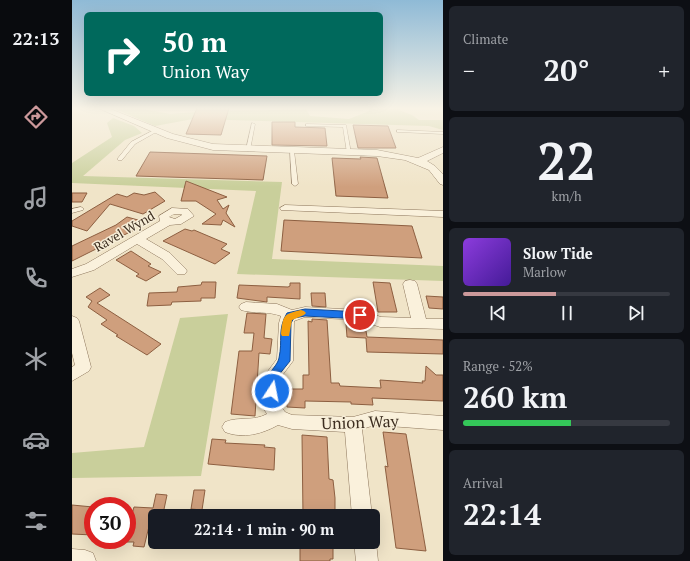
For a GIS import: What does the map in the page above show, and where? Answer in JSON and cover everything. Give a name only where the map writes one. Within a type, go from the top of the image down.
[{"type":"street","points":[[164,134],[188,143],[213,147],[248,150],[349,152],[403,156],[419,161],[441,177],[443,182]]},
{"type":"street","points":[[419,161],[443,150]]},
{"type":"street","points":[[285,208],[443,214]]},
{"type":"street","name":"Ravel Wynd","points":[[72,273],[90,267],[168,222]]},
{"type":"street","points":[[137,240],[166,256],[181,271]]},
{"type":"street","points":[[410,284],[420,324]]},
{"type":"street","points":[[246,307],[277,309],[291,316]]},
{"type":"street","points":[[231,427],[259,427],[266,425],[277,417],[271,406],[273,375],[284,361],[286,323],[291,316],[305,312],[360,315],[380,322],[443,324]]},
{"type":"street","points":[[72,321],[83,367],[72,375]]},
{"type":"street","name":"Union Way","points":[[277,417],[292,422],[353,425],[375,418],[443,423]]},
{"type":"street","points":[[353,425],[361,509]]},
{"type":"street","points":[[366,549],[367,561]]},
{"type":"street","points":[[72,560],[85,561]]},
{"type":"lane","points":[[120,159],[133,143],[150,134]]},
{"type":"lane","points":[[248,150],[251,134]]},
{"type":"lane","points":[[346,134],[349,152]]},
{"type":"lane","points":[[292,151],[295,184]]},
{"type":"lane","points":[[72,211],[81,209]]},
{"type":"green space","points":[[111,134],[139,134],[125,140],[83,176],[282,182],[272,259],[443,266],[443,281],[237,274],[256,191],[72,183],[72,163],[112,137]]},
{"type":"green space","points":[[228,314],[201,476],[72,478],[72,453],[144,447],[180,318]]},
{"type":"building","points":[[192,134],[221,134],[221,135]]},
{"type":"building","points":[[272,134],[326,134],[327,146],[272,145]]},
{"type":"building","points":[[355,134],[391,134],[396,148],[358,148]]},
{"type":"building","points":[[150,152],[267,156],[263,180],[136,176]]},
{"type":"building","points":[[360,157],[377,158],[388,198],[336,196],[332,158],[361,159]]},
{"type":"building","points":[[186,181],[227,197],[217,200],[223,209],[229,205],[226,213],[235,227],[223,220],[221,225],[202,224],[216,214],[196,201],[181,201]]},
{"type":"building","points":[[155,192],[165,201],[143,214],[110,204],[87,231],[72,226],[72,221],[117,194],[127,197],[134,193],[144,195]]},
{"type":"building","points":[[72,193],[87,193],[82,202],[72,202]]},
{"type":"building","points":[[127,217],[138,220],[129,227],[134,230],[72,261],[72,246],[116,225]]},
{"type":"building","points":[[284,220],[412,226],[422,258],[281,251]]},
{"type":"building","points":[[185,229],[192,231],[194,230],[227,244],[221,249],[230,253],[215,264],[163,241]]},
{"type":"building","points":[[131,251],[151,264],[148,266],[161,272],[146,281],[136,276],[139,274],[116,260]]},
{"type":"building","points":[[202,282],[216,282],[215,298],[201,298],[201,301],[172,302],[171,305],[147,306],[149,293],[177,292],[178,287],[201,285]]},
{"type":"building","points":[[373,282],[390,283],[397,312],[378,312]]},
{"type":"building","points":[[290,283],[300,283],[300,299],[267,297],[267,302],[237,298],[239,285],[288,287],[290,286]]},
{"type":"building","points":[[100,288],[110,295],[97,303],[161,344],[147,355],[116,336],[118,335],[101,324],[107,320],[88,307],[92,301],[86,297]]},
{"type":"building","points":[[311,293],[325,293],[326,307],[312,306]]},
{"type":"building","points":[[426,296],[443,297],[443,309],[429,308]]},
{"type":"building","points":[[247,313],[266,314],[264,338],[272,339],[270,354],[259,353],[255,416],[231,414],[239,351],[252,351],[254,333],[244,333]]},
{"type":"building","points":[[312,319],[327,320],[331,383],[339,383],[340,386],[381,388],[380,380],[423,383],[422,381],[425,381],[426,366],[436,375],[443,375],[443,401],[372,398],[373,405],[351,404],[351,402],[305,401],[305,408],[287,407],[287,389],[303,389],[303,375],[309,375],[308,321],[312,322]]},
{"type":"building","points":[[346,324],[365,325],[367,337],[443,340],[443,354],[367,352],[366,338],[347,337]]},
{"type":"building","points":[[383,432],[406,434],[426,551],[396,548],[385,466],[388,467]]},
{"type":"building","points":[[302,435],[327,437],[329,479],[333,480],[335,509],[303,509]]},
{"type":"building","points":[[212,439],[226,440],[225,443],[265,445],[264,447],[275,448],[274,470],[208,464]]},
{"type":"building","points":[[194,490],[205,490],[202,509],[191,509]]},
{"type":"building","points":[[156,494],[167,495],[164,509],[148,509],[148,530],[144,547],[136,546],[136,507],[153,508]]},
{"type":"building","points":[[72,505],[84,506],[84,535],[72,534]]},
{"type":"building","points":[[300,549],[333,549],[333,559],[330,559],[330,561],[300,561]]},
{"type":"slow traffic","points":[[286,334],[287,319],[295,314],[301,313]]},
{"type":"route","points":[[272,391],[273,375],[284,361],[287,319],[295,314],[305,312],[360,315]]}]
